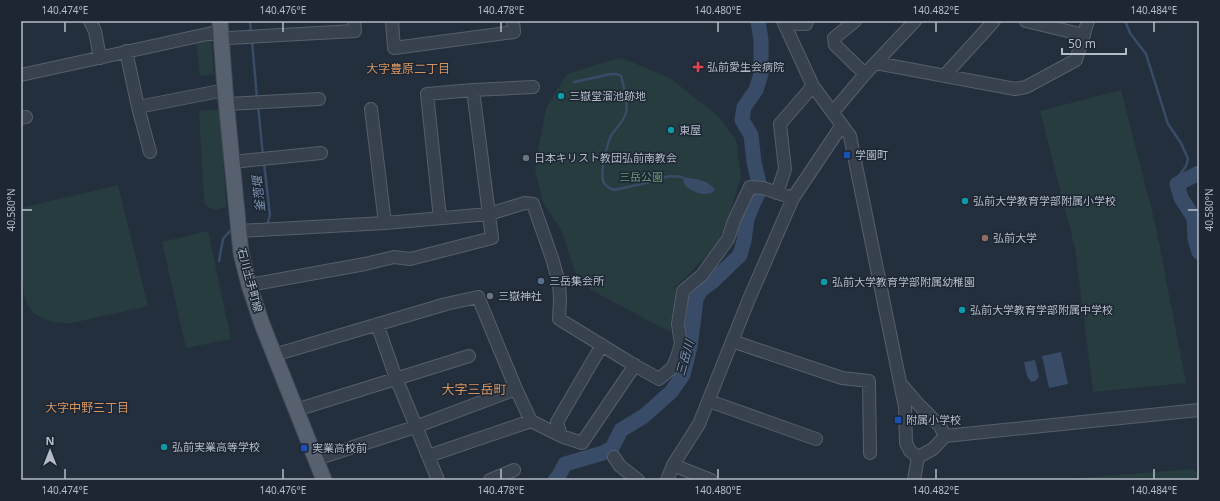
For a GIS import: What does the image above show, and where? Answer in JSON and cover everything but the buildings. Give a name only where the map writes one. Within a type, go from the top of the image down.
[{"type":"main road","name":"石川土手町線","points":[[220,21],[241,253],[249,285],[274,355],[324,480]]},
{"type":"street","points":[[90,21],[95,31],[100,58]]},
{"type":"street","points":[[21,75],[212,33],[229,38],[355,31],[354,21]]},
{"type":"street","points":[[392,21],[394,48],[514,32],[514,21]]},
{"type":"street","points":[[783,22],[806,24],[807,21]]},
{"type":"street","points":[[855,21],[834,38],[835,45],[865,74]]},
{"type":"street","points":[[833,112],[865,74],[915,21]]},
{"type":"street","points":[[945,75],[994,21]]},
{"type":"street","points":[[1026,21],[1084,35]]},
{"type":"street","points":[[876,63],[1015,89],[1026,87],[1076,60],[1088,21]]},
{"type":"street","points":[[783,22],[813,86],[850,136],[905,407],[906,443],[910,451],[918,457]]},
{"type":"street","points":[[126,51],[138,107],[150,152]]},
{"type":"street","points":[[777,193],[785,169],[780,124],[813,86]]},
{"type":"street","points":[[440,218],[427,94],[533,87]]},
{"type":"street","points":[[249,285],[365,264],[394,257],[410,259],[492,238],[473,90]]},
{"type":"street","points":[[138,107],[226,97],[319,99]]},
{"type":"street","points":[[371,109],[385,223]]},
{"type":"street","points":[[667,480],[673,465],[699,424],[732,341],[793,198],[842,125]]},
{"type":"street","points":[[232,162],[321,153]]},
{"type":"street","points":[[239,232],[385,223],[489,214],[525,203],[534,204],[559,283],[559,319],[659,378],[673,367],[681,344],[678,324],[683,291],[702,275],[728,239],[750,187],[763,188],[793,198]]},
{"type":"street","points":[[274,355],[446,304],[478,297],[531,421],[561,436],[582,442],[635,365]]},
{"type":"street","points":[[377,324],[396,378],[438,480]]},
{"type":"street","points":[[732,341],[842,378],[869,381],[870,453]]},
{"type":"street","points":[[561,436],[557,422],[602,345]]},
{"type":"street","points":[[296,410],[469,356]]},
{"type":"street","points":[[900,382],[917,403],[940,426],[945,436]]},
{"type":"street","points":[[316,459],[416,426],[516,388]]},
{"type":"street","points":[[709,401],[816,438]]},
{"type":"street","points":[[918,457],[933,449],[945,436],[1199,410]]},
{"type":"street","points":[[428,456],[531,421]]},
{"type":"street","points":[[614,457],[631,478]]},
{"type":"street","points":[[914,480],[918,457]]},
{"type":"street","points":[[673,465],[711,480]]},
{"type":"street","points":[[490,480],[514,470]]},
{"type":"green space","points":[[211,40],[214,74],[200,76],[196,42]]},
{"type":"green space","name":"三岳公園","points":[[622,58],[670,78],[718,116],[736,140],[741,176],[729,217],[716,246],[676,287],[670,332],[591,290],[575,272],[561,229],[543,203],[535,169],[546,108],[567,74]]},
{"type":"green space","points":[[1121,90],[1156,227],[1186,383],[1093,392],[1075,248],[1040,111]]},
{"type":"green space","points":[[220,109],[226,207],[214,209],[208,207],[204,202],[199,111]]},
{"type":"green space","points":[[118,185],[148,306],[71,323],[55,322],[44,319],[34,313],[27,301],[22,276],[20,246],[21,208]]},
{"type":"green space","points":[[208,231],[231,339],[186,348],[162,242]]},
{"type":"green space","points":[[1192,469],[1199,475],[1199,480],[1077,480],[1078,478]]},
{"type":"water","points":[[682,177],[704,182],[712,186],[715,190],[708,194],[700,194],[692,191],[686,186]]},
{"type":"water","points":[[1061,352],[1068,384],[1049,388],[1042,356]]},
{"type":"water","points":[[1035,360],[1039,377],[1035,381],[1031,382],[1027,376],[1024,362]]},
{"type":"waterway","name":"釜萢堰","points":[[250,21],[251,32]]},
{"type":"waterway","name":"三岳川","points":[[758,21],[761,40],[761,74],[756,90],[744,107],[742,120],[751,135],[754,162],[759,183]]},
{"type":"waterway","points":[[1127,21],[1126,23],[1130,33],[1146,54],[1168,124],[1181,143],[1188,159],[1186,166],[1178,177],[1177,184]]},
{"type":"waterway","name":"釜萢堰","points":[[252,41],[257,98]]},
{"type":"waterway","points":[[574,82],[611,74],[621,76],[626,99],[626,113],[623,120],[611,136],[606,152],[602,173],[606,186],[614,190],[667,177],[682,177]]},
{"type":"waterway","name":"釜萢堰","points":[[258,105],[263,156]]},
{"type":"waterway","name":"釜萢堰","points":[[264,163],[270,215],[267,225]]},
{"type":"waterway","points":[[1199,173],[1177,184],[1181,198],[1194,218],[1195,239],[1199,252]]},
{"type":"waterway","name":"三岳川","points":[[555,480],[565,464],[603,453],[612,448],[621,430],[644,416],[671,392],[683,375],[690,347],[696,300],[700,291],[712,282],[740,255],[744,241],[747,219],[759,192]]},
{"type":"waterway","name":"釜萢堰","points":[[219,261],[223,239],[230,231]]},
{"type":"place","name":"弘前愛生会病院","points":[[698,67]]},
{"type":"place","name":"三嶽堂溜池跡地","points":[[561,96]]},
{"type":"place","name":"東屋","points":[[671,130]]},
{"type":"place","name":"学園町","points":[[847,155]]},
{"type":"place","name":"日本キリスト教団弘前南教会","points":[[526,158]]},
{"type":"place","name":"弘前大学教育学部附属小学校","points":[[965,201]]},
{"type":"place","name":"弘前大学","points":[[985,238]]},
{"type":"place","name":"三岳集会所","points":[[541,281]]},
{"type":"place","name":"弘前大学教育学部附属幼稚園","points":[[824,282]]},
{"type":"place","name":"三嶽神社","points":[[490,296]]},
{"type":"place","name":"弘前大学教育学部附属中学校","points":[[962,310]]},
{"type":"place","name":"附属小学校","points":[[898,420]]},
{"type":"place","name":"弘前実業高等学校","points":[[164,447]]},
{"type":"place","name":"実業高校前","points":[[304,448]]},
{"type":"district","name":"大字豊原二丁目","points":[[408,69]]},
{"type":"district","name":"大字三岳町","points":[[474,389]]},
{"type":"district","name":"大字中野三丁目","points":[[87,408]]}]
